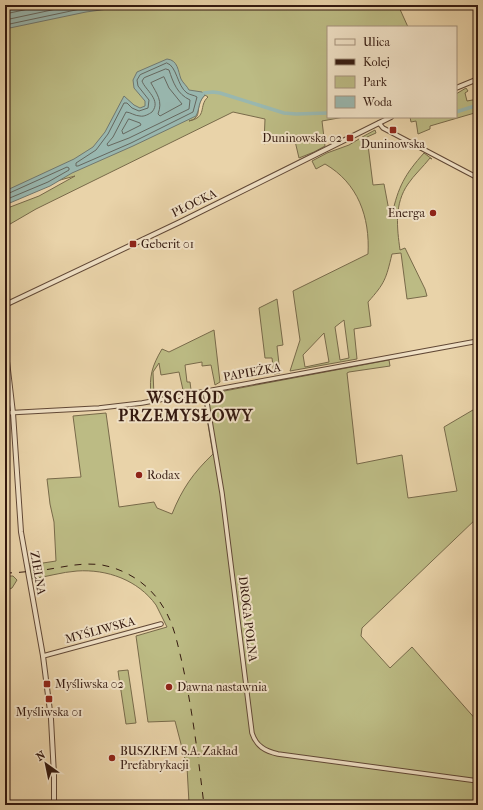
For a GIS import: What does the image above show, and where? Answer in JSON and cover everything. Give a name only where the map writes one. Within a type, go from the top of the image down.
[{"type":"street","points":[[457,88],[478,79]]},
{"type":"street","name":"PŁOCKA","points":[[5,305],[180,222],[389,118]]},
{"type":"street","points":[[378,123],[383,128],[478,178]]},
{"type":"street","name":"PAPIEŻKA","points":[[5,414],[107,408],[146,402],[478,341]]},
{"type":"street","name":"ZIELNA","points":[[5,344],[13,413],[22,537],[43,656],[52,730],[54,805]]},
{"type":"street","name":"DROGA POLNA","points":[[205,391],[223,501],[252,733],[256,743],[265,750],[278,754],[478,780]]},
{"type":"street","name":"MYŚLIWSKA","points":[[43,656],[161,624]]},
{"type":"green space","points":[[5,5],[398,5],[408,26],[327,26],[327,118],[338,118],[322,121],[325,146],[314,152],[299,158],[295,141],[287,142],[286,138],[277,140],[276,137],[264,144],[265,119],[233,112],[36,209],[5,227],[5,209],[39,196],[75,176],[49,183],[5,204]],"holes":[[[205,95],[208,97],[205,100],[199,117],[195,119],[189,121],[197,117],[200,102]]]},
{"type":"green space","points":[[466,88],[468,91],[465,93],[467,101],[478,99],[478,112],[430,126],[430,129],[418,134],[416,121],[411,122],[410,118],[457,118],[457,93]]},
{"type":"green space","points":[[375,130],[376,133],[367,137],[373,185],[384,184],[390,216],[392,215],[397,196],[407,174],[424,153],[432,159],[430,158],[408,184],[400,200],[398,216],[400,250],[405,248],[427,296],[407,299],[401,253],[392,254],[384,280],[368,302],[371,326],[354,329],[357,359],[290,371],[300,340],[293,291],[368,254],[367,227],[360,202],[354,191],[346,181],[325,164],[316,169],[312,161],[327,153],[349,145]],"holes":[[[344,320],[349,358],[340,360],[335,327]],[[324,333],[329,362],[305,367],[303,355]]]},
{"type":"green space","points":[[277,299],[283,345],[277,346],[280,373],[274,374],[272,358],[265,358],[259,308]]},
{"type":"green space","points":[[214,330],[220,382],[215,385],[211,365],[202,366],[202,362],[185,365],[187,382],[190,382],[191,390],[183,390],[179,372],[161,375],[159,363],[153,372],[154,396],[151,396],[150,383],[152,371],[162,349],[169,352]]},
{"type":"green space","points":[[389,360],[390,366],[347,373],[357,464],[402,455],[408,498],[457,491],[444,427],[478,407],[478,517],[362,628],[361,636],[390,668],[412,647],[478,722],[478,805],[184,805],[189,803],[187,767],[175,721],[148,722],[136,636],[167,627],[156,605],[149,596],[140,589],[121,578],[110,574],[77,571],[31,579],[30,563],[56,561],[54,522],[47,479],[81,477],[73,416],[106,413],[119,507],[154,502],[157,508],[172,514],[189,482],[213,454],[203,395]]},
{"type":"green space","points":[[5,576],[13,576],[17,580],[12,588],[5,591]]},
{"type":"green space","points":[[128,670],[136,723],[126,724],[118,671]]},
{"type":"water","points":[[5,5],[137,5],[86,12],[5,29]]},
{"type":"water","points":[[167,59],[173,61],[178,69],[181,79],[189,90],[202,92],[205,95],[200,103],[196,116],[72,173],[50,186],[5,205],[5,191],[74,159],[93,147],[105,132],[124,96],[140,108],[145,106],[145,101],[134,88],[133,80],[137,72]]},
{"type":"waterway","points":[[204,93],[220,93],[284,113],[327,113]]},
{"type":"waterway","points":[[457,112],[478,105]]},
{"type":"railway","points":[[5,573],[44,570],[80,564],[102,565],[112,567],[131,575],[147,587],[161,603],[175,634],[185,676],[192,713],[204,805]]},
{"type":"place","name":"Duninowska","points":[[393,130]]},
{"type":"place","name":"Duninowska 02","points":[[350,138]]},
{"type":"place","name":"Energa","points":[[433,213]]},
{"type":"place","name":"Geberit 01","points":[[133,244]]},
{"type":"place","name":"Rodax","points":[[139,475]]},
{"type":"place","name":"Myśliwska 02","points":[[47,684]]},
{"type":"place","name":"Dawna nastawnia","points":[[169,687]]},
{"type":"place","name":"Myśliwska 01","points":[[49,699]]},
{"type":"place","name":"BUSZREM S.A. Zakład Prefabrykacji","points":[[112,758]]},
{"type":"district","name":"WSCHÓD PRZEMYSŁOWY","points":[[186,406]]}]
